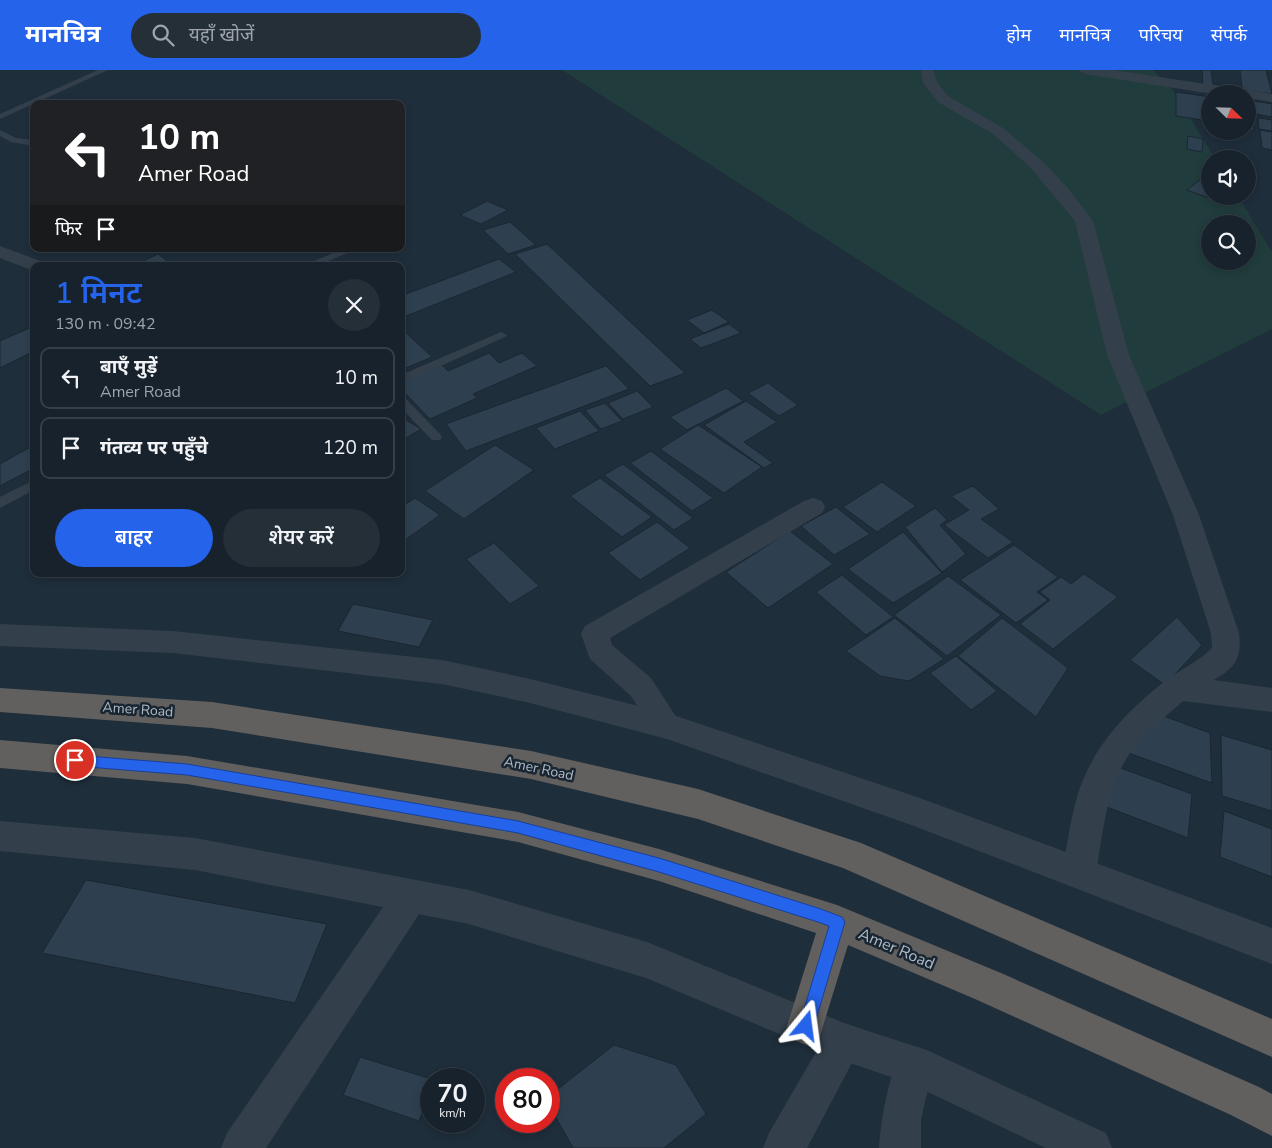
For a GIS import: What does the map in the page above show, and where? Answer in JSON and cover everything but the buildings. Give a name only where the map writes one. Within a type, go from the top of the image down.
[{"type":"highway","name":"Amer Road","points":[[0,700],[212,715],[531,765],[698,804],[849,854],[1272,1038]]},
{"type":"highway","name":"Amer Road","points":[[0,754],[187,770],[518,827],[659,865],[837,922],[997,990],[1244,1101],[1272,1116]]},
{"type":"highway","points":[[806,1026],[837,922]]},
{"type":"street","points":[[1085,70],[1201,88]]},
{"type":"street","points":[[927,72],[930,83],[942,99],[998,131],[1036,164],[1062,192],[1084,220],[1118,355],[1186,515],[1225,633],[1226,652],[1211,668],[1177,688],[1129,731],[1108,761],[1094,794],[1079,873]]},
{"type":"street","points":[[1256,95],[1272,98]]},
{"type":"street","points":[[0,252],[30,264]]},
{"type":"street","points":[[667,726],[641,686],[600,652],[595,634],[606,625],[813,507]]},
{"type":"street","points":[[0,636],[173,642],[442,672],[526,690],[667,726],[917,812],[1272,946]]},
{"type":"street","points":[[1177,688],[1272,700]]},
{"type":"street","points":[[0,836],[195,854],[469,907],[647,960],[844,1042],[915,1065],[1091,1148]]},
{"type":"street","points":[[242,1148],[412,896]]},
{"type":"street","points":[[784,1148],[844,1042]]},
{"type":"street","points":[[900,1148],[901,1119],[915,1065]]},
{"type":"lane","points":[[38,100],[104,70]]},
{"type":"lane","points":[[0,117],[30,103]]},
{"type":"lane","points":[[0,133],[14,140],[30,142]]},
{"type":"lane","points":[[318,262],[344,252]]},
{"type":"lane","points":[[405,378],[501,335]]},
{"type":"lane","points":[[405,405],[436,437]]},
{"type":"lane","points":[[0,502],[30,486]]},
{"type":"green space","points":[[562,70],[1153,70],[1173,90],[1201,136],[1201,140],[1203,140],[1210,150],[1201,150],[1201,205],[1243,205],[1250,215],[1201,215],[1201,270],[1256,270],[1256,226],[1272,252],[1272,329],[1101,415]]},
{"type":"route","points":[[75,760],[187,770],[518,827],[659,865],[818,915],[837,922],[806,1026]]}]
